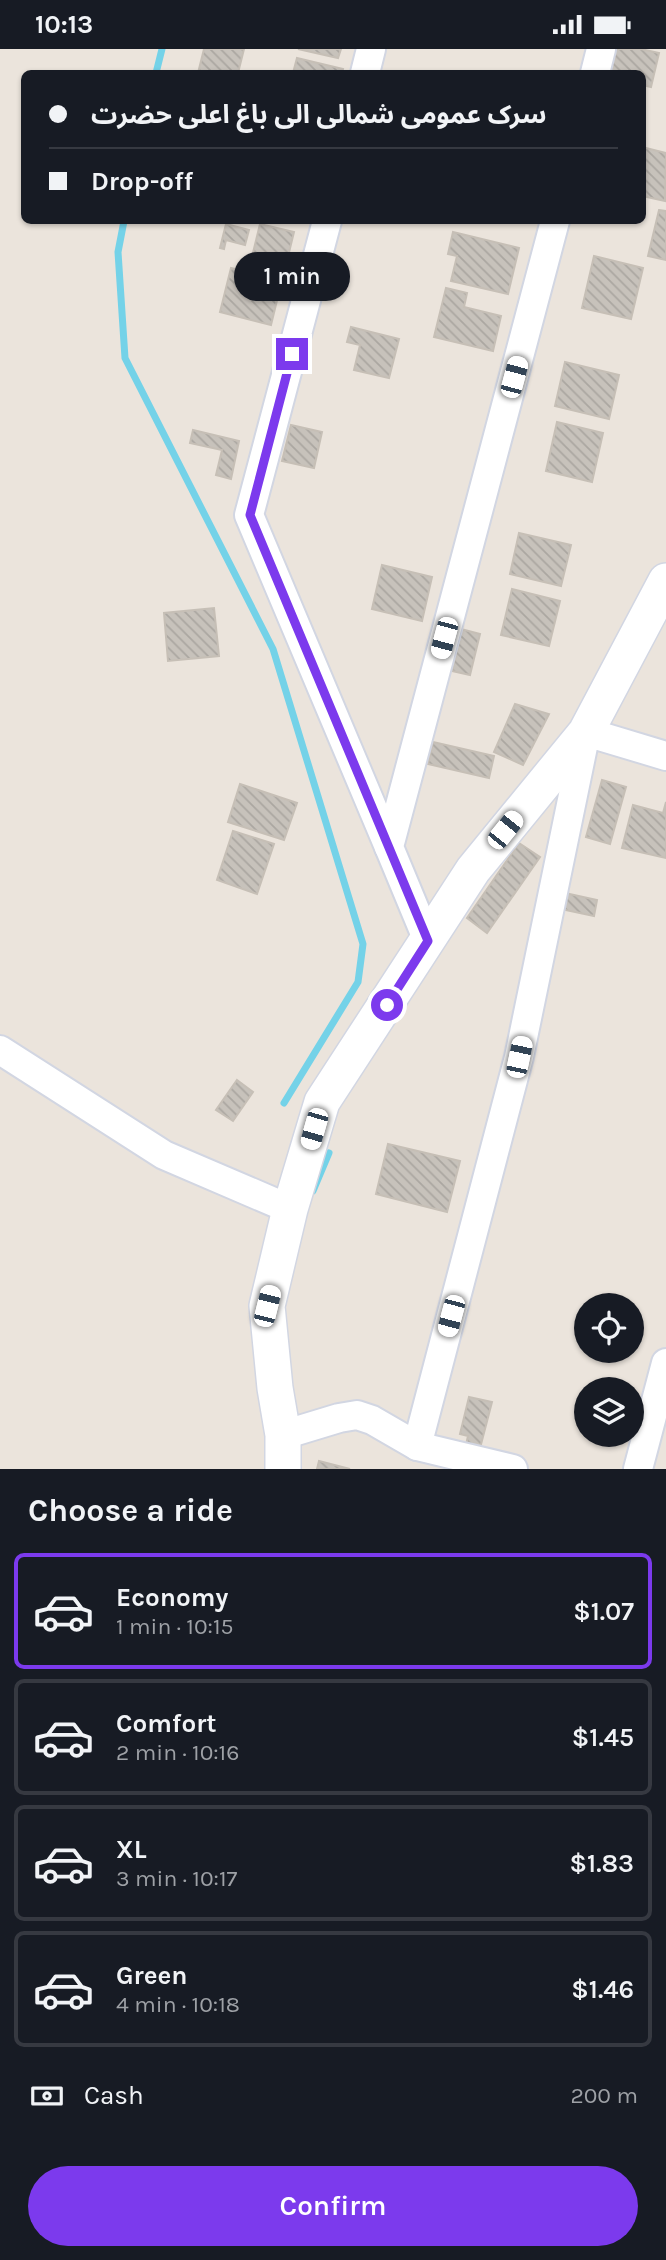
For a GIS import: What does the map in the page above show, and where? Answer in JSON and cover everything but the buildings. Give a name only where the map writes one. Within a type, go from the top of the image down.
[{"type":"street","points":[[366,70],[372,49]]},
{"type":"street","points":[[595,70],[601,49]]},
{"type":"street","points":[[326,224],[250,515],[428,941]]},
{"type":"street","points":[[388,847],[554,224]]},
{"type":"street","points":[[513,1469],[417,1446],[372,1420],[357,1415],[329,1421],[283,1452],[267,1306],[290,1209],[322,1102],[473,870],[586,732],[666,581]]},
{"type":"street","points":[[586,732],[666,756]]},
{"type":"street","points":[[417,1446],[519,1057],[586,732]]},
{"type":"street","points":[[0,1050],[164,1155],[290,1209]]},
{"type":"street","points":[[638,1469],[666,1363]]},
{"type":"waterway","points":[[157,70],[162,49]]},
{"type":"waterway","points":[[123,224],[118,252],[125,358],[273,649],[363,944],[358,982],[284,1103]]},
{"type":"waterway","points":[[313,1191],[329,1153]]},
{"type":"route","points":[[292,354],[250,515],[428,941],[387,1005]]}]
